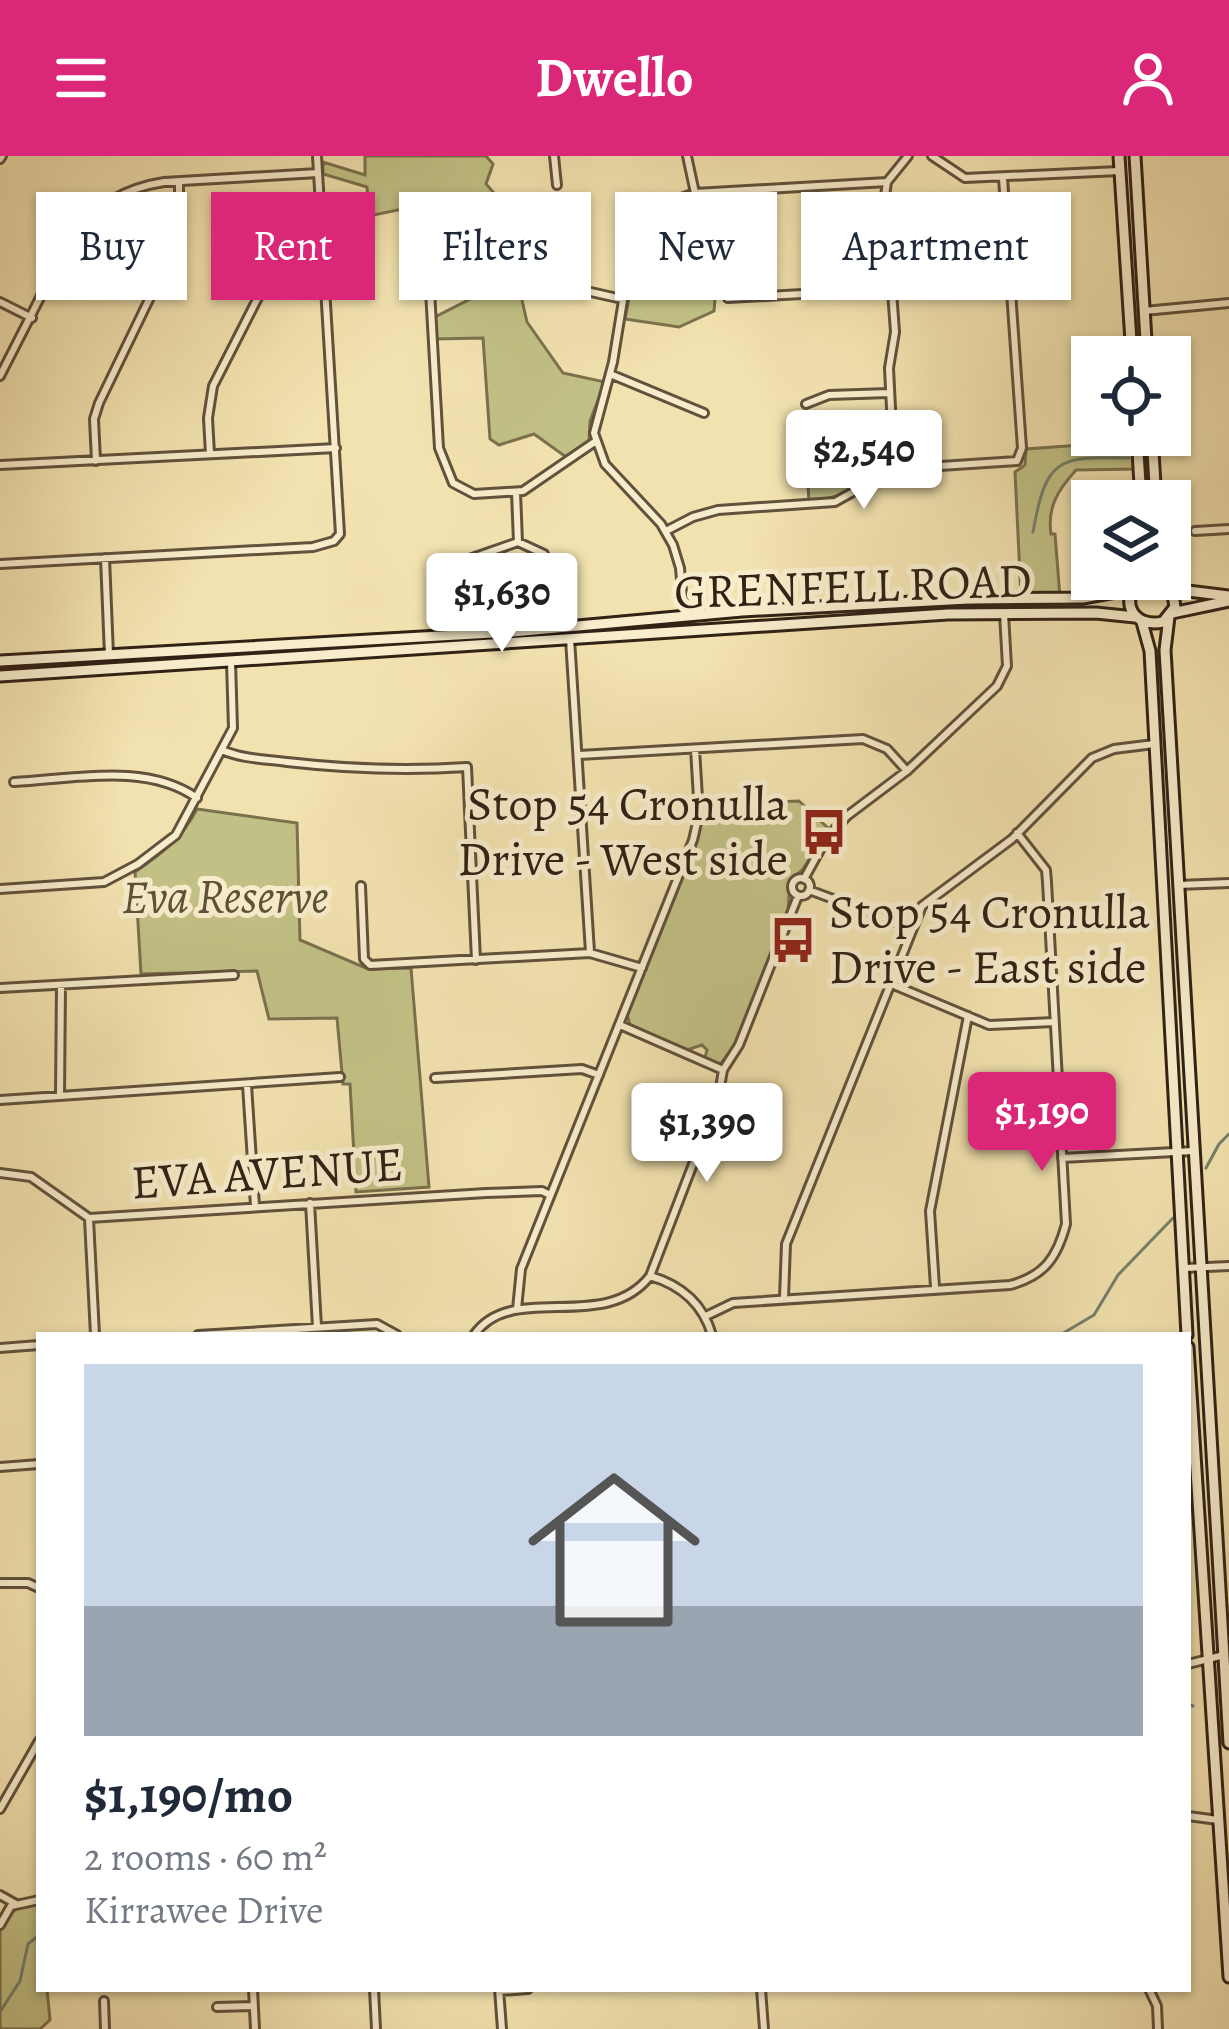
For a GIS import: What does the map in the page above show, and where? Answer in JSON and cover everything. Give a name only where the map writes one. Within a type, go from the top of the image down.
[{"type":"main road","points":[[1119,156],[1130,336]]},
{"type":"main road","points":[[1120,171],[1133,156]]},
{"type":"main road","points":[[1133,156],[1146,336]]},
{"type":"main road","points":[[1120,171],[1136,189]]},
{"type":"main road","points":[[1127,290],[1144,311]]},
{"type":"main road","points":[[1133,336],[1144,311]]},
{"type":"main road","points":[[1191,589],[1229,598]]},
{"type":"main road","name":"GRENFELL ROAD","points":[[0,661],[512,632],[683,614],[1071,598]]},
{"type":"main road","points":[[1170,615],[1229,598]]},
{"type":"main road","points":[[1003,599],[1004,614]]},
{"type":"main road","points":[[1130,600],[1150,651],[1187,1332]]},
{"type":"main road","points":[[1176,600],[1165,650],[1206,1391],[1226,1626],[1229,1743]]},
{"type":"main road","name":"GRENFELL ROAD","points":[[0,676],[684,629],[1096,613],[1156,624],[1170,615]]},
{"type":"main road","points":[[683,614],[684,629]]},
{"type":"main road","points":[[230,648],[231,662]]},
{"type":"main road","points":[[109,655],[110,669]]},
{"type":"main road","points":[[1191,1392],[1206,1391]]},
{"type":"main road","points":[[1191,1422],[1229,1977]]},
{"type":"street","points":[[317,156],[320,192]]},
{"type":"street","points":[[554,156],[557,185]]},
{"type":"street","points":[[687,156],[695,192]]},
{"type":"street","points":[[887,192],[887,182],[908,156]]},
{"type":"street","points":[[932,156],[965,178],[1120,171]]},
{"type":"street","points":[[0,376],[71,237],[111,198],[140,186],[319,173]]},
{"type":"street","points":[[666,531],[718,510],[835,502],[894,470],[1017,461],[1021,452],[1004,178]]},
{"type":"street","points":[[712,192],[887,182]]},
{"type":"street","points":[[96,461],[94,419],[171,254],[179,218],[179,183]]},
{"type":"street","points":[[210,455],[208,418],[213,386],[257,300]]},
{"type":"street","points":[[0,564],[313,547],[334,541],[341,523],[328,300]]},
{"type":"street","points":[[431,300],[439,448],[444,469],[463,491],[515,492],[539,484],[578,450],[596,441]]},
{"type":"street","points":[[622,300],[610,374],[598,409],[596,441],[605,464],[666,531],[678,557],[683,614]]},
{"type":"street","points":[[893,300],[889,393],[894,470]]},
{"type":"street","points":[[0,302],[32,318]]},
{"type":"street","points":[[1144,311],[1229,303]]},
{"type":"street","points":[[610,374],[704,413]]},
{"type":"street","points":[[806,404],[830,395],[889,393]]},
{"type":"street","points":[[0,465],[336,448]]},
{"type":"street","points":[[515,492],[518,542]]},
{"type":"street","points":[[1195,531],[1229,529]]},
{"type":"street","points":[[455,564],[518,542],[544,554]]},
{"type":"street","points":[[105,558],[109,655]]},
{"type":"street","points":[[798,896],[792,884],[804,879],[836,827],[907,771],[984,700],[1003,676],[1008,656],[1004,614]]},
{"type":"street","points":[[570,639],[590,953]]},
{"type":"street","points":[[0,889],[111,880],[176,836],[235,722],[231,662]]},
{"type":"street","points":[[579,755],[863,739],[886,749],[907,771]]},
{"type":"street","points":[[784,1298],[786,1244],[922,906],[1017,833],[1092,758],[1114,749],[1154,744]]},
{"type":"street","points":[[517,1309],[521,1269],[693,840],[699,814],[695,749]]},
{"type":"street","points":[[222,750],[341,768],[466,767],[476,960]]},
{"type":"street","points":[[14,782],[142,777],[197,798]]},
{"type":"street","points":[[706,1316],[733,1303],[1010,1285],[1033,1279],[1050,1264],[1066,1224],[1046,870],[1017,833]]},
{"type":"street","points":[[804,879],[809,890],[911,928]]},
{"type":"street","points":[[1178,885],[1229,883]]},
{"type":"street","points":[[361,886],[365,962],[590,953],[642,968]]},
{"type":"street","points":[[477,1332],[489,1318],[517,1309],[603,1306],[628,1295],[650,1276],[718,1099],[723,1070],[740,1046],[798,896],[809,890]]},
{"type":"street","points":[[0,988],[234,975]]},
{"type":"street","points":[[890,983],[989,1025],[1054,1022]]},
{"type":"street","points":[[59,1096],[61,985]]},
{"type":"street","points":[[934,1287],[930,1211],[968,1016]]},
{"type":"street","points":[[620,1025],[723,1070]]},
{"type":"street","points":[[436,1078],[582,1069],[600,1075]]},
{"type":"street","points":[[0,1100],[340,1077]]},
{"type":"street","points":[[247,1085],[255,1206]]},
{"type":"street","points":[[1062,1158],[1193,1151]]},
{"type":"street","name":"EVA AVENUE","points":[[0,1173],[32,1177],[89,1218],[485,1193],[542,1191],[550,1196]]},
{"type":"street","points":[[310,1203],[317,1328]]},
{"type":"street","points":[[89,1218],[94,1332]]},
{"type":"street","points":[[1184,1268],[1229,1266]]},
{"type":"street","points":[[650,1276],[673,1284],[706,1316],[711,1332]]},
{"type":"street","points":[[249,1332],[377,1324],[392,1332]]},
{"type":"street","points":[[0,1348],[36,1345]]},
{"type":"street","points":[[0,1466],[36,1464]]},
{"type":"street","points":[[0,1583],[36,1587]]},
{"type":"street","points":[[1191,1663],[1224,1655]]},
{"type":"street","points":[[0,1809],[36,1746]]},
{"type":"street","points":[[1191,1816],[1218,1820]]},
{"type":"street","points":[[0,1895],[16,1904]]},
{"type":"street","points":[[0,1925],[8,1909],[36,1901]]},
{"type":"street","points":[[253,1992],[255,2029]]},
{"type":"street","points":[[374,1992],[376,2029]]},
{"type":"street","points":[[499,1992],[502,2029]]},
{"type":"street","points":[[761,1992],[764,2029]]},
{"type":"street","points":[[1150,1992],[1157,2006],[1158,2029]]},
{"type":"street","points":[[104,2001],[105,2029]]},
{"type":"street","points":[[217,2007],[253,2006]]},
{"type":"green space","points":[[365,156],[486,156],[493,164],[486,184],[493,192],[399,192],[399,210],[375,215],[375,192],[323,174],[323,162],[365,175]]},
{"type":"green space","points":[[468,300],[522,300],[527,322],[563,373],[605,382],[590,421],[589,441],[566,457],[534,434],[499,445],[490,439],[483,338],[435,339],[435,317]]},
{"type":"green space","points":[[629,300],[715,300],[714,311],[679,327],[625,319]]},
{"type":"green space","points":[[1071,446],[1071,456],[1137,456],[1138,469],[1076,470],[1055,499],[1050,524],[1060,597],[1021,597],[1015,472],[1025,465],[1026,449]]},
{"type":"green space","points":[[888,454],[884,469],[858,487],[809,501],[806,459]]},
{"type":"green space","points":[[799,801],[829,829],[790,881],[788,912],[734,1046],[720,1065],[705,1058],[707,1050],[702,1045],[687,1050],[630,1025],[627,1014],[699,835],[703,805]]},
{"type":"green space","name":"Eva Reserve","points":[[197,809],[297,823],[300,940],[368,969],[411,968],[429,1187],[356,1192],[350,1084],[343,1084],[337,1018],[269,1019],[257,971],[141,974],[135,872],[171,844]]},
{"type":"green space","points":[[36,1901],[36,1992],[47,1992],[50,2020],[40,2029],[0,2029],[0,1925],[18,1907]]},
{"type":"waterway","points":[[1033,532],[1044,489],[1059,466],[1086,458],[1129,458]]},
{"type":"waterway","points":[[1206,1168],[1229,1134]]},
{"type":"waterway","points":[[1065,1332],[1094,1315],[1118,1275],[1173,1218]]},
{"type":"waterway","points":[[0,2012],[20,1981],[28,1944],[36,1937]]},
{"type":"place","name":"Stop 54 Cronulla Drive - West side","points":[[824,832]]},
{"type":"place","name":"Stop 54 Cronulla Drive - East side","points":[[793,940]]}]
